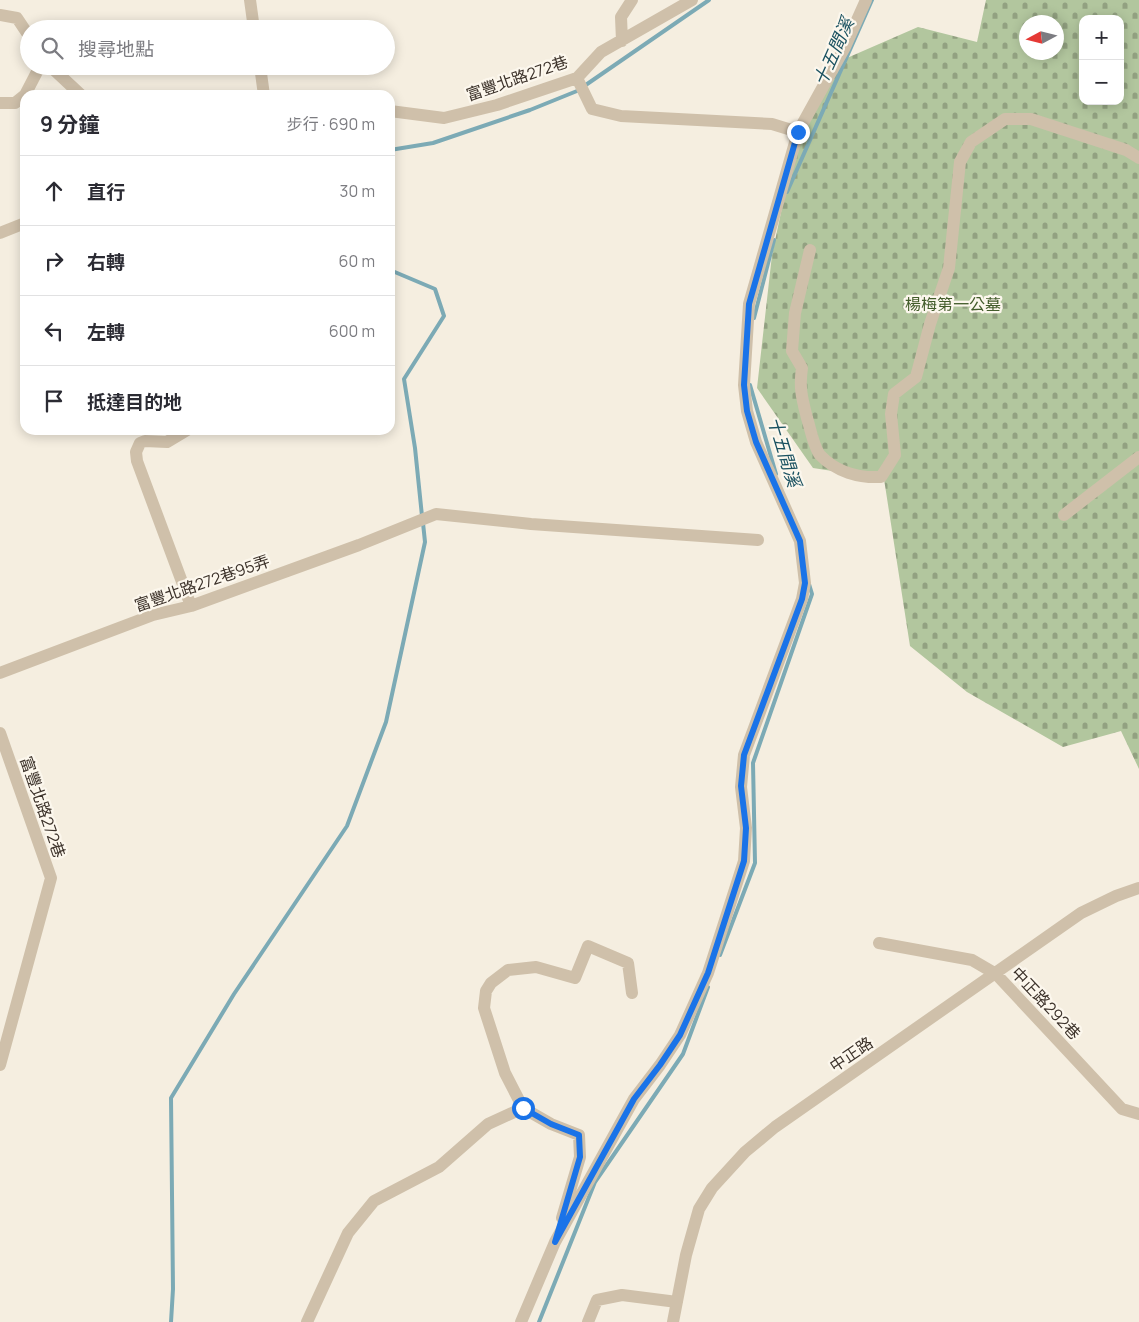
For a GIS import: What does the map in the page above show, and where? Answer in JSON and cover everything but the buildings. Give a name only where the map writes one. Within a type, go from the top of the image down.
[{"type":"street","points":[[250,0],[253,20]]},
{"type":"street","points":[[622,41],[621,17],[632,0]]},
{"type":"street","name":"富豐北路272巷","points":[[395,112],[444,118],[497,105],[577,79],[601,52],[692,0]]},
{"type":"street","points":[[521,1322],[555,1242],[634,1099],[680,1035],[708,973],[744,861],[746,828],[741,786],[744,755],[802,599],[805,583],[800,541],[756,442],[747,411],[744,385],[749,304],[798,132],[844,46],[866,0]]},
{"type":"street","points":[[0,15],[17,18],[20,22]]},
{"type":"street","points":[[28,90],[35,75]]},
{"type":"street","points":[[59,75],[75,90]]},
{"type":"street","points":[[261,75],[263,90]]},
{"type":"street","points":[[577,79],[592,109],[622,116],[772,124],[798,132]]},
{"type":"street","points":[[0,103],[15,103],[20,99]]},
{"type":"street","points":[[810,250],[795,313],[792,351],[802,368],[799,385],[810,430],[820,454],[842,471],[867,478],[881,478],[895,455],[891,414],[894,394],[916,377],[930,324],[949,268],[960,162],[972,142],[1005,119],[1031,119],[1126,150],[1139,158]]},
{"type":"street","points":[[0,232],[20,226]]},
{"type":"street","points":[[179,435],[167,442],[154,443],[145,441],[140,443],[136,452],[137,461],[192,606]]},
{"type":"street","points":[[1064,515],[1139,457]]},
{"type":"street","name":"富豐北路272巷95弄","points":[[0,674],[154,616],[192,606],[359,545],[436,514],[531,524],[758,540]]},
{"type":"street","name":"富豐北路272巷","points":[[0,733],[51,878],[0,1065]]},
{"type":"street","name":"中正路","points":[[673,1322],[686,1255],[699,1209],[712,1188],[745,1152],[782,1122],[1081,913],[1116,896],[1139,888]]},
{"type":"street","name":"中正路292巷","points":[[879,943],[972,960],[996,974],[1122,1109],[1139,1114]]},
{"type":"street","points":[[555,1242],[580,1157],[579,1135],[551,1124],[523,1108],[505,1073],[485,1013],[484,1000],[491,983],[508,970],[536,967],[575,978],[588,946],[628,964],[632,993]]},
{"type":"street","points":[[307,1322],[348,1233],[374,1201],[439,1167],[488,1124],[523,1108]]},
{"type":"street","points":[[588,1322],[597,1300],[622,1295],[677,1302]]},
{"type":"green space","name":"楊梅第一公墓","points":[[986,0],[1139,0],[1139,769],[1121,731],[1063,747],[967,692],[910,646],[884,479],[813,468],[757,388],[772,255],[792,160],[824,68],[918,27],[977,42]]},
{"type":"waterway","points":[[395,149],[433,143],[530,110],[577,91],[709,0]]},
{"type":"waterway","name":"十五間溪","points":[[787,192],[872,0]]},
{"type":"waterway","name":"十五間溪","points":[[754,318],[774,240]]},
{"type":"waterway","points":[[395,272],[435,289],[444,316],[404,379],[415,448],[422,516]]},
{"type":"waterway","name":"十五間溪","points":[[750,385],[776,474]]},
{"type":"waterway","points":[[171,1322],[173,1289],[171,1098],[234,994],[347,826],[386,722],[425,542],[423,523]]},
{"type":"waterway","name":"十五間溪","points":[[720,955],[755,863],[753,763],[812,594],[809,584]]},
{"type":"waterway","name":"十五間溪","points":[[539,1322],[595,1182],[683,1054],[708,987]]},
{"type":"route","points":[[523,1108],[551,1124],[579,1135],[580,1157],[555,1242],[634,1099],[680,1035],[708,973],[744,861],[746,828],[741,786],[744,755],[802,599],[805,583],[800,541],[756,442],[747,411],[744,385],[749,304],[798,132]]}]
